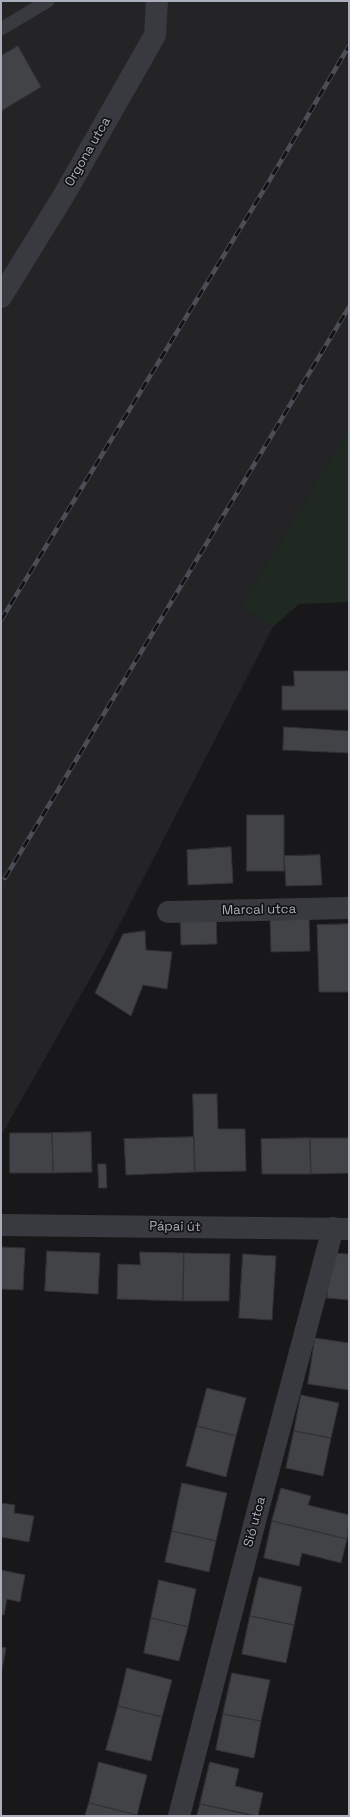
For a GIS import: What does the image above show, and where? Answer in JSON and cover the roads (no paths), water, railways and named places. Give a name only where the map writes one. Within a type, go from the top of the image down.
[{"type":"street","name":"Orgona utca","points":[[1,297],[64,195],[155,35],[157,1]]},
{"type":"street","name":"Marcal utca","points":[[168,912],[349,908]]},
{"type":"street","name":"Pápai út","points":[[1,1225],[341,1228]]},
{"type":"street","name":"Sió utca","points":[[179,1816],[259,1506],[341,1228]]},
{"type":"lane","points":[[1,29],[48,1]]},
{"type":"railway","points":[[1,620],[268,183],[349,46]]},
{"type":"railway","points":[[5,878],[349,307]]}]
